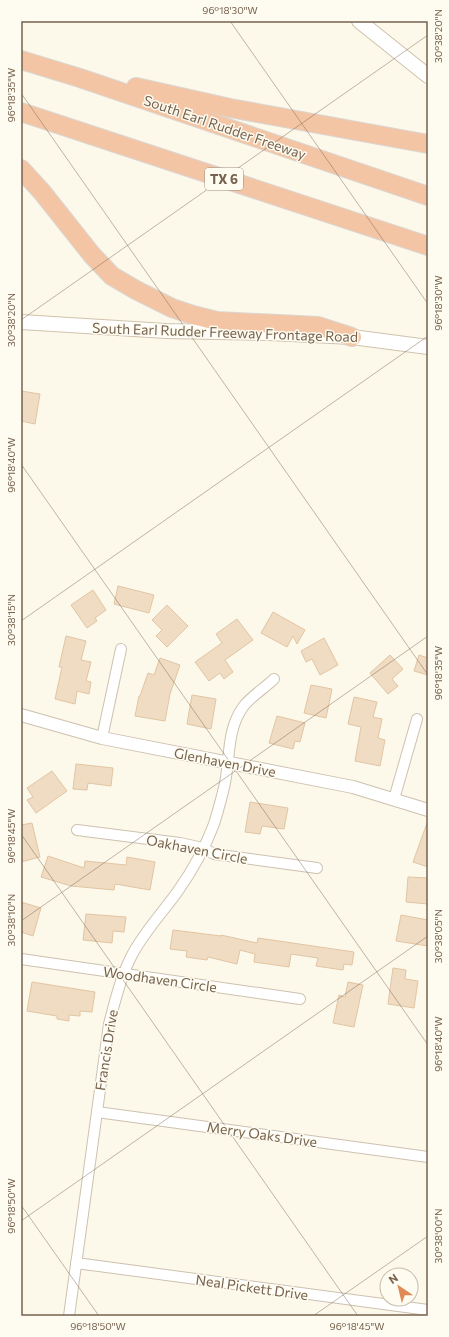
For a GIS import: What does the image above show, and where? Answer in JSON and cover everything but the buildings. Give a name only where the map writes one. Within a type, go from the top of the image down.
[{"type":"highway","name":"South Earl Rudder Freeway","points":[[21,60],[80,78],[428,196]]},
{"type":"highway","points":[[80,78],[127,85],[230,108],[428,144]]},
{"type":"highway","name":"TX 6","points":[[21,112],[428,246]]},
{"type":"highway","points":[[21,168],[112,276],[136,290],[172,308],[193,316],[217,321],[318,326],[352,337]]},
{"type":"main road","points":[[359,21],[428,76]]},
{"type":"main road","name":"South Earl Rudder Freeway Frontage Road","points":[[21,322],[166,331],[269,333],[352,337],[428,347]]},
{"type":"street","points":[[102,738],[121,650]]},
{"type":"street","name":"Francis Drive","points":[[69,1316],[96,1112],[109,1024],[115,999],[135,950],[149,928],[178,891],[191,871],[214,825],[222,798],[227,762],[236,719],[243,706],[274,679]]},
{"type":"street","name":"Glenhaven Drive","points":[[21,715],[102,738],[353,787],[394,798],[428,810]]},
{"type":"street","points":[[394,798],[417,719]]},
{"type":"street","name":"Oakhaven Circle","points":[[77,830],[180,843],[203,848],[214,854],[317,868]]},
{"type":"street","name":"Woodhaven Circle","points":[[21,959],[300,999]]},
{"type":"street","name":"Merry Oaks Drive","points":[[96,1112],[428,1157]]},
{"type":"street","name":"Neal Pickett Drive","points":[[76,1263],[428,1310]]}]
